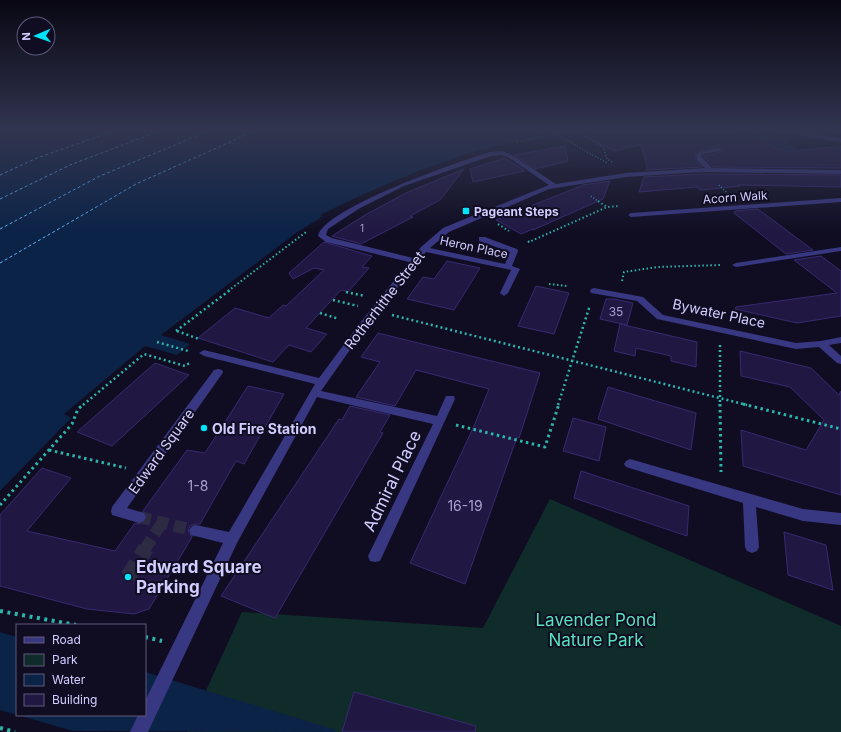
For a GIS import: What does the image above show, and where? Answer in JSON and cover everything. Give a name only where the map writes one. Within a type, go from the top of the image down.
[{"type":"street","points":[[416,260],[376,253],[329,240],[322,236],[322,233],[325,228],[358,207],[402,185],[459,164]]},
{"type":"street","points":[[522,164],[555,186]]},
{"type":"street","points":[[704,164],[710,170]]},
{"type":"street","name":"Rotherhithe Street","points":[[138,732],[232,539],[314,393],[375,311],[424,249],[446,230],[548,187],[632,174],[710,170],[841,172]]},
{"type":"street","name":"Acorn Walk","points":[[631,215],[841,200]]},
{"type":"street","points":[[482,239],[514,251],[508,267]]},
{"type":"street","name":"Heron Place","points":[[424,249],[516,269],[504,293]]},
{"type":"street","points":[[736,265],[841,249]]},
{"type":"street","name":"Bywater Place","points":[[594,291],[640,299],[660,317],[796,346],[821,344],[841,340]]},
{"type":"street","points":[[821,344],[841,361]]},
{"type":"street","points":[[204,353],[321,382]]},
{"type":"street","name":"Edward Square","points":[[139,516],[117,511],[218,372]]},
{"type":"street","name":"Admiral Place","points":[[314,393],[440,421]]},
{"type":"street","name":"Admiral Place","points":[[375,556],[450,399]]},
{"type":"street","points":[[630,464],[803,515],[841,519]]},
{"type":"street","points":[[750,500],[752,547]]},
{"type":"street","points":[[196,531],[232,539]]},
{"type":"path","points":[[176,331],[305,233]]},
{"type":"path","points":[[619,295],[624,272],[658,267],[736,265]]},
{"type":"path","points":[[549,284],[567,286]]},
{"type":"path","points":[[472,429],[545,447],[594,291]]},
{"type":"path","points":[[346,292],[363,296]]},
{"type":"path","points":[[333,300],[355,306]]},
{"type":"path","points":[[375,311],[841,429]]},
{"type":"path","points":[[320,313],[339,319]]},
{"type":"path","points":[[720,330],[722,492]]},
{"type":"path","points":[[157,342],[183,350],[204,353]]},
{"type":"path","points":[[0,505],[72,424],[78,409],[144,354]]},
{"type":"path","points":[[49,450],[144,472]]},
{"type":"path","points":[[0,611],[71,624]]},
{"type":"path","points":[[0,728],[15,732]]},
{"type":"green space","name":"Lavender Pond Nature Park","points":[[550,499],[841,626],[841,732],[187,732],[242,612],[483,628]]},
{"type":"water","points":[[0,164],[437,164],[388,183],[320,215],[323,216],[296,233],[161,335],[190,344],[177,355],[145,346],[64,414],[71,418],[0,491]]},
{"type":"water","points":[[0,632],[16,637],[16,715],[0,710]]},
{"type":"water","points":[[146,672],[336,730],[335,732],[73,731],[20,716],[146,716]]},
{"type":"building","points":[[485,164],[514,164],[525,171],[473,182],[470,169]]},
{"type":"building","points":[[528,164],[555,164],[535,169]]},
{"type":"building","points":[[646,164],[700,164],[702,167],[646,170]]},
{"type":"building","points":[[710,164],[841,164],[841,168],[713,167]]},
{"type":"building","points":[[464,169],[440,200],[410,216],[413,217],[361,244],[332,236],[365,215],[406,193]]},
{"type":"building","points":[[702,174],[841,175],[841,187],[738,185],[740,186],[701,190],[697,187],[639,192],[644,177]]},
{"type":"building","points":[[610,181],[603,199],[533,230],[521,234],[496,220],[583,185]]},
{"type":"building","points":[[758,209],[813,250],[786,254],[734,213],[735,211]]},
{"type":"building","points":[[324,242],[372,256],[362,267],[369,268],[348,292],[341,290],[306,328],[327,334],[311,352],[289,345],[273,362],[198,338],[235,308],[269,318],[283,305],[286,306],[324,270],[314,268],[293,279],[289,273]]},
{"type":"building","points":[[821,256],[841,271],[841,316],[797,323],[735,309],[736,307],[837,293],[794,260]]},
{"type":"building","points":[[447,261],[480,268],[454,310],[407,299],[423,277],[434,279]]},
{"type":"building","points":[[536,286],[569,293],[554,334],[518,326]]},
{"type":"building","points":[[606,299],[633,303],[627,325],[600,319]]},
{"type":"building","points":[[620,324],[697,342],[696,367],[671,361],[671,356],[636,348],[635,356],[614,351]]},
{"type":"building","points":[[378,333],[540,373],[519,438],[517,437],[465,584],[410,563],[474,426],[489,389],[416,370],[395,406],[356,397],[380,362],[361,357]]},
{"type":"building","points":[[740,351],[811,368],[839,395],[841,391],[841,495],[743,466],[741,430],[806,450],[824,420],[790,387],[741,376]]},
{"type":"building","points":[[155,363],[189,375],[112,446],[77,432]]},
{"type":"building","points":[[248,386],[284,394],[244,464],[236,461],[200,524],[190,526],[188,532],[192,537],[149,609],[134,614],[87,609],[0,586],[0,515],[42,468],[71,478],[27,531],[115,551],[135,523],[140,524],[145,522],[147,516],[143,511],[187,450],[205,453]]},
{"type":"building","points":[[608,387],[696,413],[691,450],[598,419]]},
{"type":"building","points":[[350,406],[390,415],[380,432],[383,433],[275,618],[221,596],[339,419],[342,420]]},
{"type":"building","points":[[573,418],[606,427],[599,461],[563,451]]},
{"type":"building","points":[[581,471],[689,506],[687,536],[574,498]]},
{"type":"building","points":[[784,532],[826,545],[833,590],[788,575]]},
{"type":"building","points":[[354,692],[476,726],[475,732],[342,732]]},
{"type":"ferry route","points":[[0,175],[24,164]]},
{"type":"ferry route","points":[[0,199],[72,164]]},
{"type":"ferry route","points":[[0,229],[100,176],[129,164]]},
{"type":"ferry route","points":[[0,263],[136,184],[180,164]]},
{"type":"tunnel","points":[[139,517],[196,531]]},
{"type":"tunnel","points":[[145,549],[162,523]]},
{"type":"tunnel","points":[[128,577],[146,548]]},
{"type":"place","name":"Pageant Steps","points":[[466,211]]},
{"type":"place","name":"Old Fire Station","points":[[204,428]]},
{"type":"place","name":"Edward Square Parking","points":[[128,577]]}]
